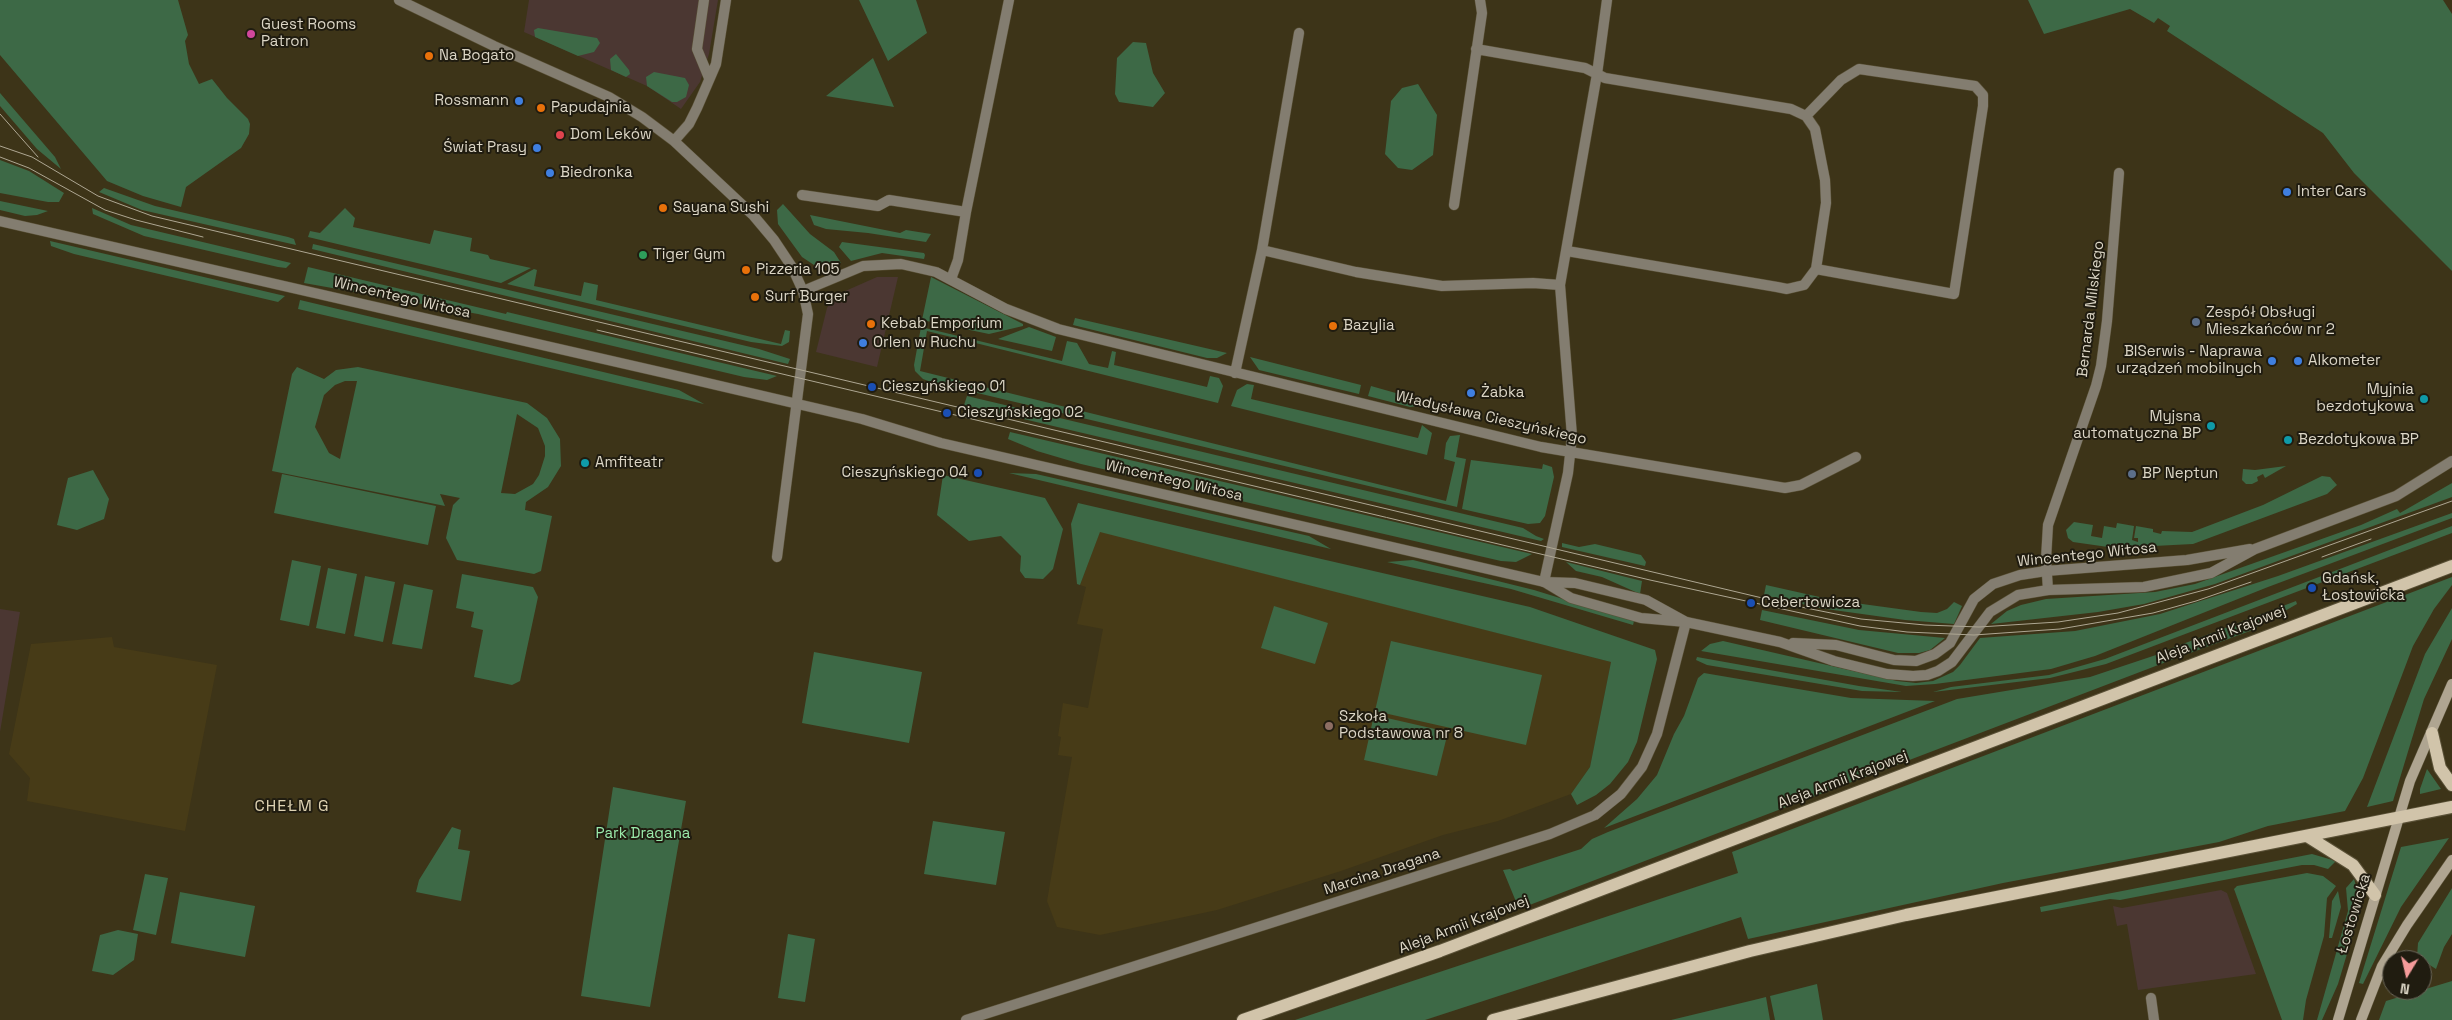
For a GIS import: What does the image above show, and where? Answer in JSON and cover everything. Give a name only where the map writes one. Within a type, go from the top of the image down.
[{"type":"main road","name":"Aleja Armii Krajowej","points":[[1243,1020],[1440,952],[2452,566]]},
{"type":"main road","name":"Łostowicka","points":[[2338,1020],[2410,781],[2452,684]]},
{"type":"main road","points":[[2432,733],[2440,768],[2452,785]]},
{"type":"main road","points":[[1493,1020],[1750,951],[1906,915],[2452,807]]},
{"type":"main road","points":[[2307,836],[2352,864],[2375,895]]},
{"type":"main road","points":[[2361,1020],[2382,966],[2407,925],[2452,860]]},
{"type":"street","points":[[399,0],[494,46],[609,98],[642,117],[674,141],[753,215],[774,240],[792,268],[803,291],[808,314],[798,405],[777,557]]},
{"type":"street","points":[[704,0],[697,49],[709,78]]},
{"type":"street","points":[[674,141],[689,124],[719,53],[726,0]]},
{"type":"street","points":[[951,279],[958,260],[1009,0]]},
{"type":"street","points":[[1454,205],[1482,13],[1480,0]]},
{"type":"street","points":[[1544,582],[1571,453],[1572,436],[1560,285],[1597,74],[1607,0]]},
{"type":"street","points":[[1234,373],[1262,250],[1299,33]]},
{"type":"street","points":[[1476,49],[1585,68],[1605,78],[1791,109],[1806,116],[1816,135],[1826,185],[1826,203],[1816,269],[1804,285],[1787,289],[1567,252]]},
{"type":"street","points":[[1806,116],[1841,80],[1859,69],[1975,86],[1983,95],[1978,144],[1954,294],[1816,269]]},
{"type":"street","name":"Bernarda Milskiego","points":[[2048,590],[2046,571],[2048,525],[2096,386],[2101,366],[2107,321],[2119,173]]},
{"type":"street","points":[[802,195],[878,206],[889,200],[966,212]]},
{"type":"street","name":"Wincentego Witosa","points":[[0,221],[862,419],[941,443],[1544,582],[1575,583],[1646,600],[1686,622]]},
{"type":"street","points":[[1262,250],[1356,272],[1442,286],[1532,283],[1560,285]]},
{"type":"street","name":"Władysława Cieszyńskiego","points":[[803,291],[863,266],[874,264],[913,266],[936,272],[1006,308],[1058,329],[1571,453],[1785,488],[1801,485],[1856,457]]},
{"type":"street","name":"Wincentego Witosa","points":[[1544,582],[1570,598],[1625,614],[1642,618],[1686,622],[1780,642],[1834,661],[1887,674],[1927,675],[1938,671],[1952,662],[1990,612],[2008,599],[2018,595],[2048,590],[2144,587],[2211,573],[2255,549],[2396,496],[2452,460]]},
{"type":"street","name":"Wincentego Witosa","points":[[1780,642],[1836,645],[1894,660],[1916,661],[1935,654],[1950,643],[1974,599],[1992,584],[2020,575],[2046,571],[2186,560],[2255,549]]},
{"type":"street","name":"Marcina Dragana","points":[[966,1020],[1550,834],[1594,815],[1621,794],[1642,768],[1657,734],[1686,622]]},
{"type":"street","points":[[2151,998],[2154,1020]]},
{"type":"shaded area","points":[[529,0],[718,0],[709,54],[700,82],[681,109],[647,86],[524,32]]},
{"type":"shaded area","points":[[877,277],[898,277],[877,367],[816,352],[827,308],[834,296]]},
{"type":"shaded area","name":"Szkoła Podstawowa nr 8","points":[[1100,531],[1611,662],[1590,767],[1571,794],[1498,821],[1443,835],[1341,871],[1217,910],[1100,935],[1057,927],[1047,901],[1072,757],[1058,755],[1061,737],[1058,736],[1063,703],[1088,708],[1103,629],[1077,624],[1086,587],[1080,585]]},
{"type":"shaded area","points":[[0,609],[20,612],[0,732]]},
{"type":"shaded area","points":[[112,637],[114,647],[217,665],[185,831],[27,801],[30,778],[9,754],[31,644]]},
{"type":"shaded area","points":[[2221,890],[2227,893],[2256,974],[2138,990],[2127,924],[2117,926],[2113,906],[2122,908]]},
{"type":"green space","points":[[0,0],[178,0],[188,35],[185,41],[189,64],[199,84],[212,79],[227,98],[248,119],[250,124],[249,134],[241,148],[186,187],[181,207],[143,196],[107,181],[0,55]]},
{"type":"green space","points":[[859,0],[916,0],[927,33],[888,61]]},
{"type":"green space","points":[[2028,0],[2443,0],[2452,14],[2452,271],[2354,173],[2323,133],[2167,31],[2170,26],[2158,18],[2154,23],[2130,9],[2044,34]]},
{"type":"green space","points":[[538,28],[597,38],[600,43],[594,52],[578,56],[535,37],[534,30]]},
{"type":"green space","points":[[1133,42],[1146,43],[1153,73],[1165,93],[1153,107],[1119,102],[1115,94],[1117,58]]},
{"type":"green space","points":[[616,54],[629,70],[630,74],[626,77],[611,70],[610,59]]},
{"type":"green space","points":[[873,58],[894,107],[826,96]]},
{"type":"green space","points":[[654,72],[685,78],[689,85],[686,97],[677,102],[672,102],[647,86],[646,77]]},
{"type":"green space","points":[[1418,84],[1437,115],[1433,155],[1412,170],[1398,168],[1385,154],[1391,101],[1402,88]]},
{"type":"green space","points":[[0,93],[55,157],[61,169],[37,149],[0,106]]},
{"type":"green space","points":[[0,160],[29,171],[64,193],[59,202],[48,202],[0,193]]},
{"type":"green space","points":[[104,188],[155,206],[288,237],[294,239],[296,245],[142,210],[99,192]]},
{"type":"green space","points":[[0,201],[48,211],[37,215],[25,216],[0,210]]},
{"type":"green space","points":[[783,204],[810,234],[834,252],[841,263],[814,265],[802,257],[778,224],[777,210]]},
{"type":"green space","points":[[92,208],[131,225],[291,263],[286,268],[278,267],[144,236],[93,214]]},
{"type":"green space","points":[[345,208],[355,218],[353,227],[430,244],[434,230],[472,238],[470,251],[488,255],[490,259],[531,268],[501,283],[308,237],[310,231],[320,233]]},
{"type":"green space","points":[[810,215],[900,233],[906,230],[931,234],[926,242],[826,229],[814,225]]},
{"type":"green space","points":[[50,241],[285,296],[278,302],[74,254],[51,246]]},
{"type":"green space","points":[[842,242],[924,253],[925,255],[924,259],[882,253],[851,261],[839,247]]},
{"type":"green space","points":[[313,244],[759,349],[790,359],[788,364],[312,249]]},
{"type":"green space","points":[[308,267],[777,376],[767,380],[744,377],[478,314],[304,283]]},
{"type":"green space","points":[[534,269],[537,270],[534,286],[581,296],[584,282],[598,285],[596,300],[781,344],[785,330],[790,331],[789,342],[782,346],[751,342],[507,284]]},
{"type":"green space","points":[[931,277],[1023,324],[1023,326],[989,334],[922,320]]},
{"type":"green space","points":[[300,300],[679,390],[704,404],[298,309]]},
{"type":"green space","points":[[1075,318],[1227,353],[1217,358],[1207,358],[1073,325]]},
{"type":"green space","points":[[921,327],[1062,361],[1067,341],[1077,343],[1089,364],[1108,368],[1112,351],[1116,352],[1114,365],[1207,387],[1210,376],[1219,378],[1223,386],[1218,403],[927,331],[920,371],[1446,501],[1455,462],[1444,459],[1446,443],[1450,436],[1460,435],[1456,457],[1466,459],[1457,507],[931,382],[923,379],[915,371],[914,365]]},
{"type":"green space","points":[[1029,327],[1056,337],[1052,351],[998,339]]},
{"type":"green space","points":[[1250,357],[1361,385],[1359,394],[1259,370]]},
{"type":"green space","points":[[297,367],[324,379],[336,370],[358,367],[527,403],[547,418],[560,439],[561,466],[548,487],[526,502],[525,510],[552,516],[541,571],[534,574],[457,560],[446,538],[453,505],[460,498],[440,494],[445,506],[272,471],[292,374]],"holes":[[[345,381],[357,381],[340,459],[329,453],[315,427],[324,395],[335,385]],[[517,414],[538,428],[545,446],[545,456],[539,475],[533,484],[515,494],[501,493]]]},
{"type":"green space","points":[[1247,384],[1254,385],[1251,399],[1418,438],[1422,425],[1432,433],[1427,455],[1231,406],[1237,390]]},
{"type":"green space","points":[[1371,386],[1424,401],[1417,406],[1410,407],[1368,396]]},
{"type":"green space","points":[[967,396],[1523,528],[1544,539],[1541,541],[964,405]]},
{"type":"green space","points":[[1010,432],[1532,554],[1516,562],[1501,561],[1081,464],[1037,451],[1008,439]]},
{"type":"green space","points":[[1471,460],[1542,469],[1543,464],[1552,467],[1554,477],[1545,516],[1540,523],[1528,524],[1462,509]]},
{"type":"green space","points":[[2286,466],[2265,478],[2263,474],[2257,477],[2258,481],[2252,484],[2246,484],[2242,480],[2243,469],[2255,470]]},
{"type":"green space","points":[[93,470],[109,499],[104,519],[77,530],[57,525],[68,478]]},
{"type":"green space","points":[[1009,473],[1036,474],[1309,536],[1331,549]]},
{"type":"green space","points":[[282,474],[436,506],[428,545],[274,513]]},
{"type":"green space","points":[[943,475],[1045,498],[1063,529],[1053,569],[1043,579],[1025,578],[1020,571],[1021,556],[1001,536],[969,541],[937,515]]},
{"type":"green space","points":[[2322,476],[2330,477],[2337,485],[2327,494],[2193,544],[2115,548],[2073,542],[2068,538],[2066,530],[2074,522],[2093,525],[2091,536],[2102,538],[2104,526],[2116,528],[2117,523],[2134,526],[2132,540],[2138,542],[2138,538],[2134,538],[2136,526],[2153,529],[2153,532],[2161,534],[2162,531],[2192,532],[2263,505]]},
{"type":"green space","points":[[2452,483],[2452,497],[2215,584],[2144,604],[2098,612],[1991,624],[2007,611],[2021,605],[2046,599],[2155,592],[2195,584],[2361,525],[2397,509],[2400,513]]},
{"type":"green space","points":[[1078,503],[1530,607],[1655,650],[1657,659],[1637,742],[1628,762],[1610,784],[1596,795],[1577,805],[1571,794],[1590,767],[1611,662],[1100,532],[1080,585],[1077,584],[1071,524]]},
{"type":"green space","points":[[2452,513],[2452,518],[2268,587],[2095,656],[2051,669],[1906,686],[1701,651],[1710,644],[1723,641],[1897,681],[1916,683],[1933,681],[1953,672],[1980,638],[2075,631],[2160,614],[2278,576]]},
{"type":"green space","points":[[2452,526],[2452,533],[2106,664],[2050,678],[1933,692],[1951,687],[2049,675],[2105,659]]},
{"type":"green space","points":[[1562,543],[1579,547],[1595,544],[1641,555],[1646,562],[1645,566],[1562,547]]},
{"type":"green space","points":[[292,560],[321,566],[309,626],[280,620]]},
{"type":"green space","points":[[1413,560],[1534,590],[1634,621],[1633,625],[1511,589],[1387,562]]},
{"type":"green space","points":[[1566,562],[1642,581],[1640,594],[1602,577],[1576,571]]},
{"type":"green space","points":[[328,568],[357,574],[345,634],[316,628]]},
{"type":"green space","points":[[462,574],[533,587],[538,597],[520,681],[512,685],[474,677],[483,630],[471,627],[474,612],[456,608]]},
{"type":"green space","points":[[365,576],[395,582],[383,642],[354,636]]},
{"type":"green space","points":[[2452,577],[2452,585],[2434,609],[2413,646],[2363,778],[2345,811],[2268,826],[2219,842],[2003,883],[1748,939],[1741,917],[1425,1020],[1295,1020],[1738,873],[1732,852]]},
{"type":"green space","points":[[404,584],[433,590],[422,649],[392,644]]},
{"type":"green space","points":[[1766,585],[1833,600],[1921,612],[1937,613],[1947,609],[1954,602],[1962,606],[1954,624],[1905,620],[1819,608],[1764,595]]},
{"type":"green space","points":[[2296,601],[2297,604],[2250,631],[2182,656],[2167,650]]},
{"type":"green space","points":[[1274,606],[1328,623],[1315,664],[1261,648]]},
{"type":"green space","points":[[2452,608],[2452,639],[2424,699],[2393,801],[2367,807],[2425,654]]},
{"type":"green space","points":[[1762,610],[1859,630],[1945,638],[1930,650],[1919,653],[1898,653],[1760,620]]},
{"type":"green space","points":[[1391,641],[1542,675],[1526,745],[1375,711]]},
{"type":"green space","points":[[814,652],[922,672],[909,743],[802,723]]},
{"type":"green space","points":[[2162,653],[2174,659],[1519,909],[1503,870],[1510,869],[1513,871],[1581,849],[1592,839],[1608,832],[1957,699],[2090,677]]},
{"type":"green space","points":[[1697,657],[1902,692],[1862,691],[1707,665],[1696,660]]},
{"type":"green space","points":[[1704,673],[1851,698],[1935,701],[1604,828],[1637,799],[1657,775],[1674,734],[1684,716],[1698,678]]},
{"type":"green space","points":[[1374,715],[1448,732],[1437,776],[1364,760]]},
{"type":"green space","points":[[2427,769],[2441,789],[2420,794],[2420,789]]},
{"type":"green space","name":"Park Dragana","points":[[613,787],[686,801],[650,1007],[581,996]]},
{"type":"green space","points":[[933,821],[1005,832],[996,885],[924,874]]},
{"type":"green space","points":[[452,827],[461,830],[458,849],[470,851],[461,901],[416,892],[419,880]]},
{"type":"green space","points":[[2449,838],[2401,907],[2363,984],[2359,983],[2401,847]]},
{"type":"green space","points":[[2312,854],[2336,861],[2328,869],[2314,865],[2302,865],[2120,900],[2110,899],[2041,912],[2040,907]]},
{"type":"green space","points":[[2307,873],[2323,876],[2336,886],[2327,898],[2324,936],[2306,1000],[2303,1020],[2282,1020],[2234,889],[2237,886]]},
{"type":"green space","points":[[145,874],[168,878],[156,935],[133,930]]},
{"type":"green space","points":[[2354,879],[2361,901],[2358,917],[2338,984],[2322,1020],[2317,1020],[2348,911],[2346,888]]},
{"type":"green space","points":[[2452,888],[2452,934],[2444,947],[2436,969],[2432,966],[2432,950],[2418,950],[2418,943]]},
{"type":"green space","points":[[2338,891],[2341,907],[2332,938],[2329,938],[2332,901]]},
{"type":"green space","points":[[180,892],[255,906],[245,957],[171,943]]},
{"type":"green space","points":[[118,930],[138,934],[134,960],[113,975],[92,971],[100,935]]},
{"type":"green space","points":[[788,934],[815,939],[805,1002],[778,998]]},
{"type":"green space","points":[[2452,981],[2452,1020],[2379,1020],[2386,1001],[2432,1000],[2432,987]]},
{"type":"green space","points":[[1817,984],[1823,1020],[1775,1020],[1770,996]]},
{"type":"green space","points":[[1766,997],[1770,1020],[1671,1020],[1754,1000]]},
{"type":"tram line","points":[[0,114],[38,157]]},
{"type":"tram line","points":[[0,146],[32,157],[98,196],[152,216],[1796,606],[1861,619],[1925,625],[1979,627],[2058,622],[2118,613],[2208,589],[2452,501]]},
{"type":"tram line","points":[[0,157],[29,168],[105,210],[203,237]]},
{"type":"tram line","points":[[597,330],[1650,580],[1860,626],[1907,632],[1974,635],[2060,629],[2153,613],[2196,601],[2251,582]]},
{"type":"tram line","points":[[2322,557],[2371,539]]},
{"type":"place","name":"Guest Rooms Patron","points":[[251,34]]},
{"type":"place","name":"Na Bogato","points":[[429,56]]},
{"type":"place","name":"Rossmann","points":[[519,101]]},
{"type":"place","name":"Papudajnia","points":[[541,108]]},
{"type":"place","name":"Dom Leków","points":[[560,135]]},
{"type":"place","name":"Świat Prasy","points":[[537,148]]},
{"type":"place","name":"Biedronka","points":[[550,173]]},
{"type":"place","name":"Inter Cars","points":[[2287,192]]},
{"type":"place","name":"Sayana Sushi","points":[[663,208]]},
{"type":"place","name":"Tiger Gym","points":[[643,255]]},
{"type":"place","name":"Pizzeria 105","points":[[746,270]]},
{"type":"place","name":"Surf Burger","points":[[755,297]]},
{"type":"place","name":"Zespół Obsługi Mieszkańców nr 2","points":[[2196,322]]},
{"type":"place","name":"Kebab Emporium","points":[[871,324]]},
{"type":"place","name":"Bazylia","points":[[1333,326]]},
{"type":"place","name":"Orlen w Ruchu","points":[[863,343]]},
{"type":"place","name":"BISerwis - Naprawa urządzeń mobilnych","points":[[2272,361]]},
{"type":"place","name":"Alkometer","points":[[2298,361]]},
{"type":"place","name":"Cieszyńskiego 01","points":[[872,387]]},
{"type":"place","name":"Żabka","points":[[1471,393]]},
{"type":"place","name":"Myjnia bezdotykowa","points":[[2424,399]]},
{"type":"place","name":"Cieszyńskiego 02","points":[[947,413]]},
{"type":"place","name":"Myjsna automatyczna BP","points":[[2211,426]]},
{"type":"place","name":"Bezdotykowa BP","points":[[2288,440]]},
{"type":"place","name":"Amfiteatr","points":[[585,463]]},
{"type":"place","name":"Cieszyńskiego 04","points":[[978,473]]},
{"type":"place","name":"BP Neptun","points":[[2132,474]]},
{"type":"place","name":"Gdańsk, Łostowicka","points":[[2312,588]]},
{"type":"place","name":"Cebertowicza","points":[[1751,603]]},
{"type":"place","name":"Szkoła Podstawowa nr 8","points":[[1329,726]]},
{"type":"district","name":"CHEŁM G","points":[[292,807]]}]
